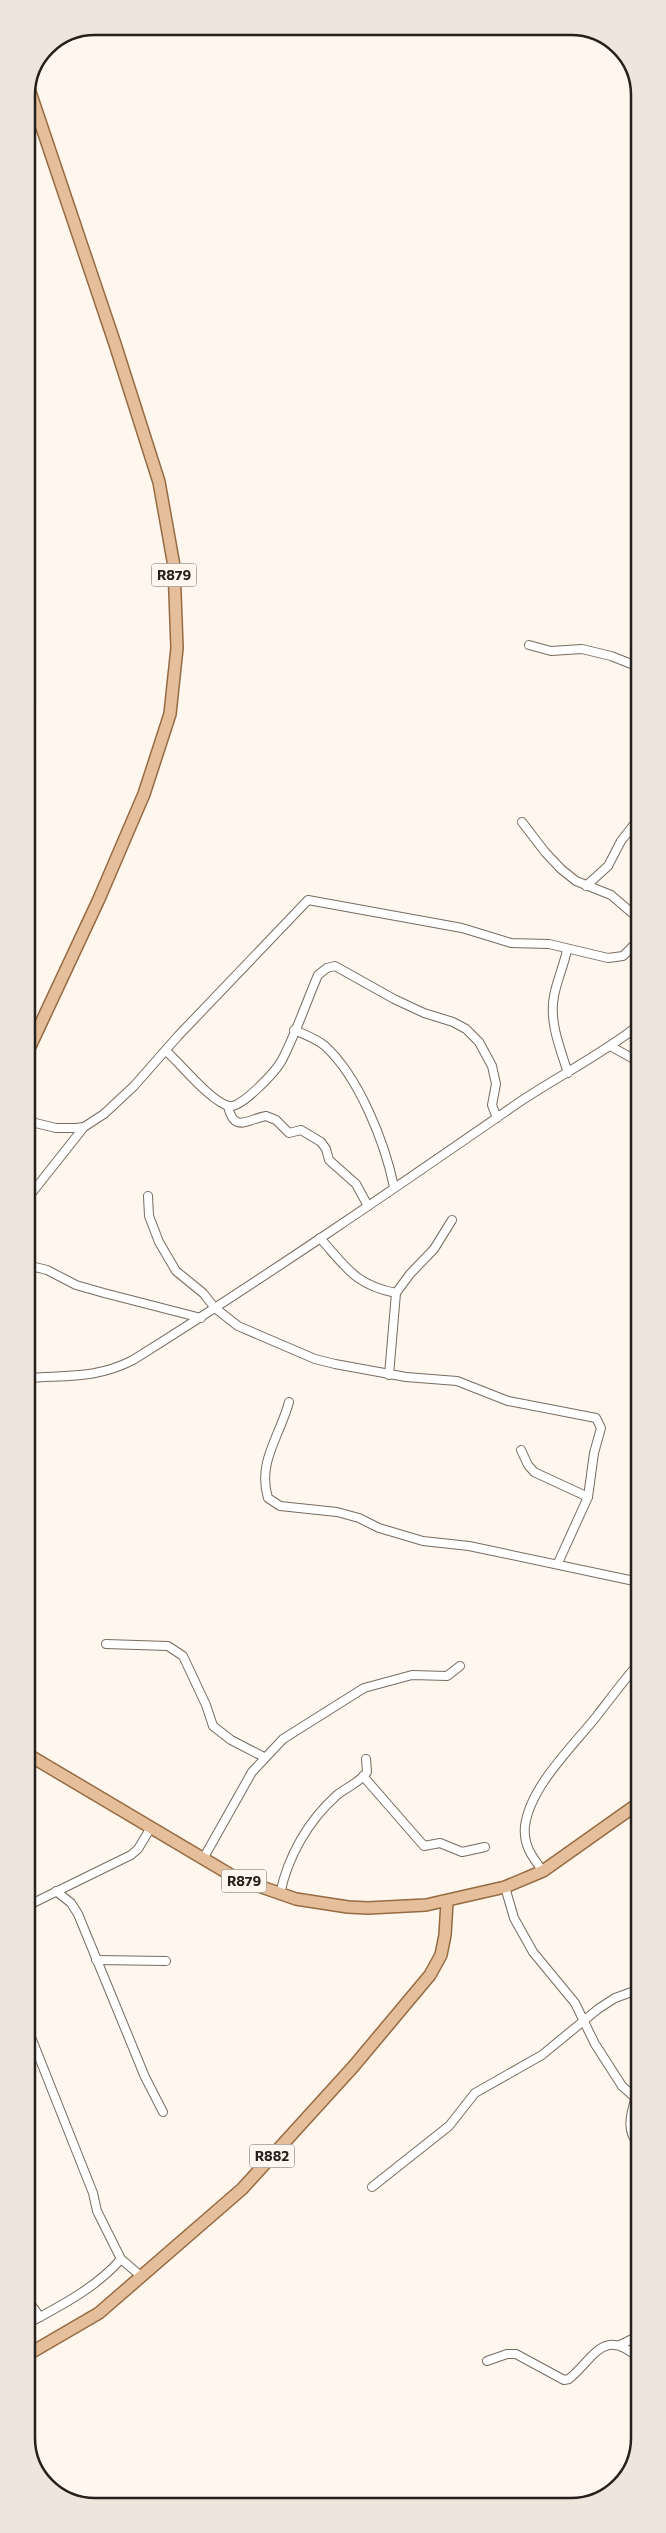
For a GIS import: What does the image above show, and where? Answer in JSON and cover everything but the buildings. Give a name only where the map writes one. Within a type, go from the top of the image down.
[{"type":"main road","name":"R879","points":[[35,107],[115,344],[159,482],[174,566],[177,648],[170,714],[144,794],[99,900],[35,1036]]},
{"type":"main road","name":"R879","points":[[35,1759],[150,1829],[236,1878],[296,1899],[368,1908],[447,1902],[505,1887],[543,1871],[631,1809]]},
{"type":"main road","name":"R882","points":[[35,2351],[99,2312],[142,2278],[242,2189],[353,2067],[430,1975],[441,1955],[446,1935],[447,1902]]},
{"type":"street","points":[[529,645],[551,651],[582,649],[611,656],[631,664]]},
{"type":"street","points":[[522,822],[544,852],[561,869],[586,886],[611,895],[631,912]]},
{"type":"street","points":[[586,886],[608,866],[631,829]]},
{"type":"street","points":[[35,1189],[84,1127],[104,1114],[124,1097],[308,900],[462,928],[511,943],[549,944],[566,950],[617,958],[623,956],[631,948]]},
{"type":"street","points":[[566,950],[553,1008],[556,1038],[568,1073]]},
{"type":"street","points":[[228,1106],[236,1106],[244,1100],[279,1065],[318,975],[326,968],[335,966],[424,1014],[453,1022],[466,1029],[479,1042],[492,1066],[496,1084],[492,1105],[497,1118]]},
{"type":"street","points":[[294,1030],[323,1045],[337,1059],[379,1132],[394,1188]]},
{"type":"street","points":[[35,1378],[83,1376],[113,1371],[201,1318],[497,1118],[612,1047],[631,1032]]},
{"type":"street","points":[[612,1047],[631,1058]]},
{"type":"street","points":[[166,1051],[211,1094],[228,1106],[232,1117],[237,1122],[248,1122],[261,1117],[270,1117],[289,1134],[301,1130],[321,1142],[326,1149],[329,1160],[356,1184],[368,1206]]},
{"type":"street","points":[[35,1124],[56,1128],[84,1127]]},
{"type":"street","points":[[148,1196],[149,1216],[169,1261],[180,1277],[204,1293],[215,1308],[238,1326],[315,1359],[389,1375],[457,1381],[508,1401],[596,1418],[601,1428],[592,1463],[588,1498],[558,1563]]},
{"type":"street","points":[[389,1375],[396,1293],[410,1274],[434,1249],[452,1220]]},
{"type":"street","points":[[320,1238],[361,1281],[381,1290],[396,1293]]},
{"type":"street","points":[[35,1267],[47,1270],[76,1285],[104,1294],[201,1318]]},
{"type":"street","points":[[289,1402],[266,1463],[264,1480],[268,1498],[272,1502],[280,1506],[337,1512],[359,1518],[378,1528],[423,1541],[469,1546],[558,1563],[631,1580]]},
{"type":"street","points":[[521,1450],[528,1465],[534,1472],[588,1498]]},
{"type":"street","points":[[106,1644],[168,1646],[176,1650],[186,1661],[213,1726],[231,1740],[264,1757]]},
{"type":"street","points":[[203,1858],[252,1772],[264,1757],[283,1739],[364,1688],[412,1675],[447,1676],[460,1666]]},
{"type":"street","points":[[543,1871],[530,1855],[525,1840],[525,1825],[532,1804],[549,1774],[631,1673]]},
{"type":"street","points":[[280,1894],[296,1848],[310,1824],[338,1795],[364,1776],[367,1772],[366,1759]]},
{"type":"street","points":[[364,1776],[424,1846],[440,1844],[462,1852],[485,1847]]},
{"type":"street","points":[[35,1902],[131,1855],[138,1849],[150,1829]]},
{"type":"street","points":[[505,1887],[514,1918],[533,1952],[575,2003],[585,2019],[588,2030],[598,2049],[622,2086],[631,2094]]},
{"type":"street","points":[[56,1891],[71,1903],[78,1914],[145,2077],[163,2112]]},
{"type":"street","points":[[96,1960],[166,1961]]},
{"type":"street","points":[[372,2187],[449,2126],[475,2093],[542,2055],[585,2019],[615,1998],[631,1992]]},
{"type":"street","points":[[35,2047],[93,2193],[97,2211],[121,2259],[142,2278]]},
{"type":"street","points":[[631,2114],[631,2132]]},
{"type":"street","points":[[35,2320],[99,2279],[121,2259]]},
{"type":"street","points":[[35,2310],[40,2317]]},
{"type":"street","points":[[620,2345],[631,2340]]},
{"type":"street","points":[[487,2361],[507,2354],[516,2354],[556,2377],[567,2380],[602,2346],[612,2343],[620,2345],[631,2353]]}]
